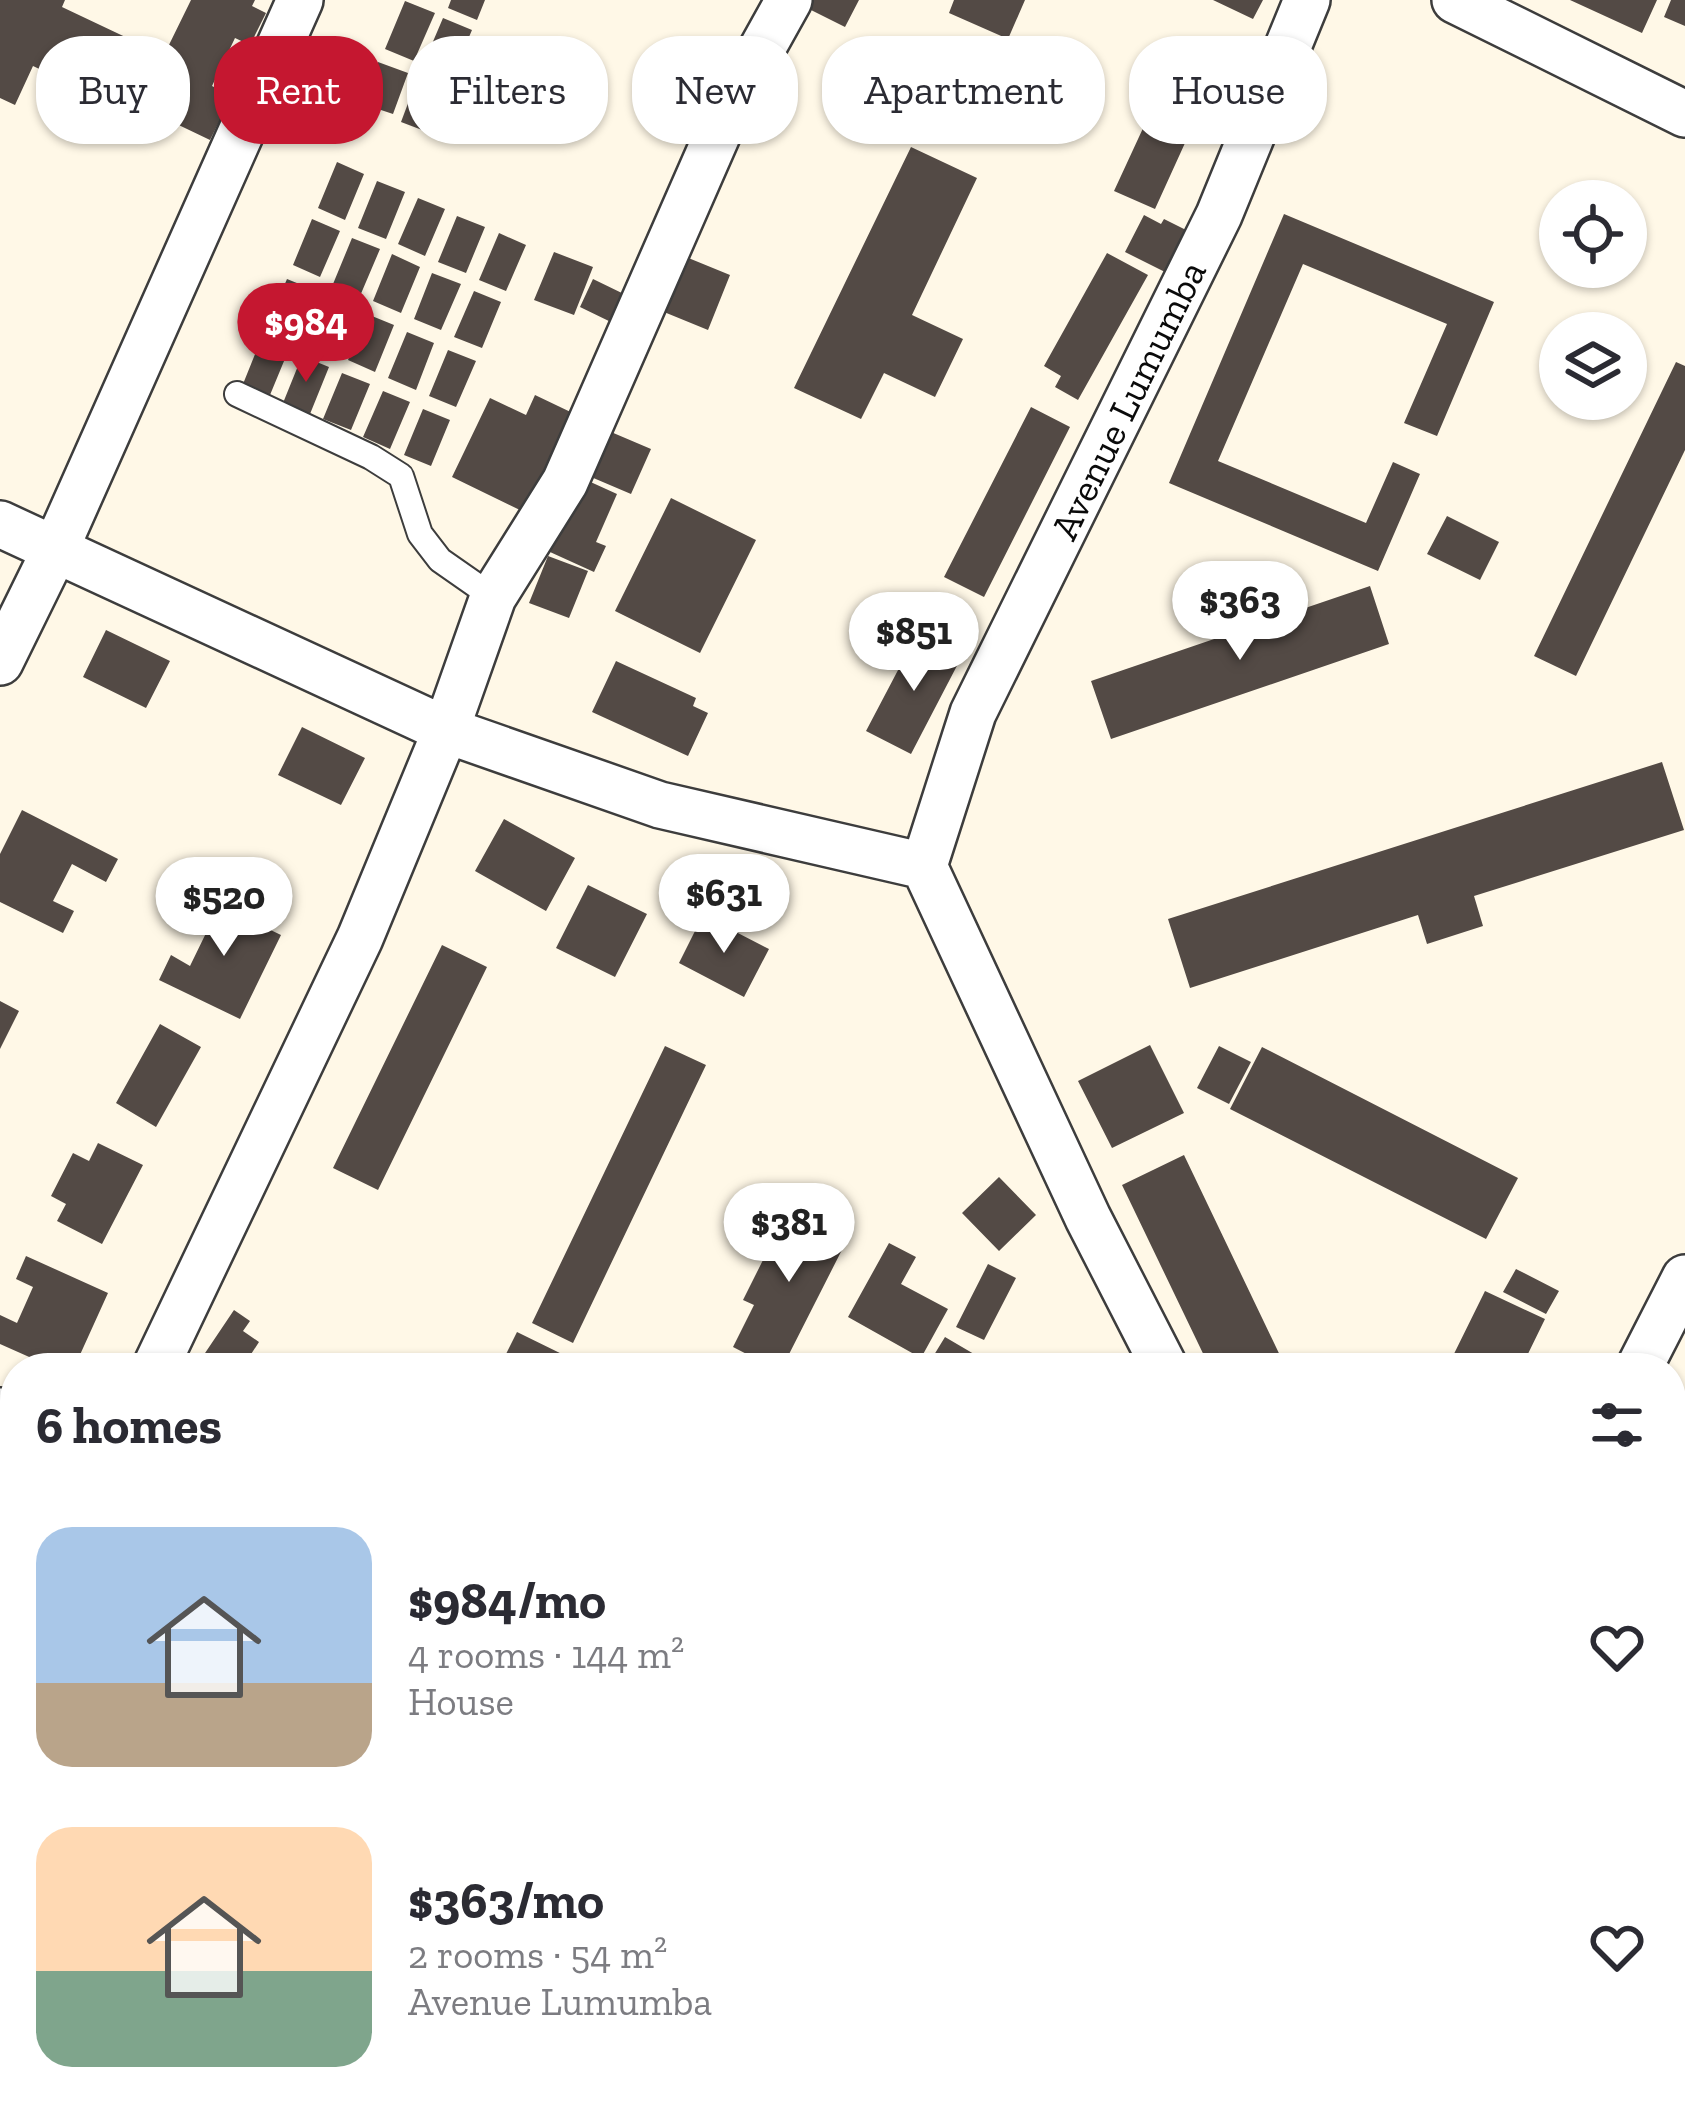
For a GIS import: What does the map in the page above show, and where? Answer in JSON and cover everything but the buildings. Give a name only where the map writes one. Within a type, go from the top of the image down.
[{"type":"street","points":[[0,662],[56,548],[300,0]]},
{"type":"street","points":[[162,1353],[360,938],[446,730],[493,597],[565,482],[729,107],[789,0]]},
{"type":"street","name":"Avenue Lumumba","points":[[924,866],[973,712],[1220,215],[1307,0]]},
{"type":"street","points":[[1455,0],[1685,114]]},
{"type":"street","points":[[0,524],[446,730],[660,805],[924,866],[1088,1218],[1157,1353]]},
{"type":"street","points":[[1648,1353],[1681,1296]]},
{"type":"lane","points":[[237,394],[401,476],[420,534],[440,560],[493,597]]}]
